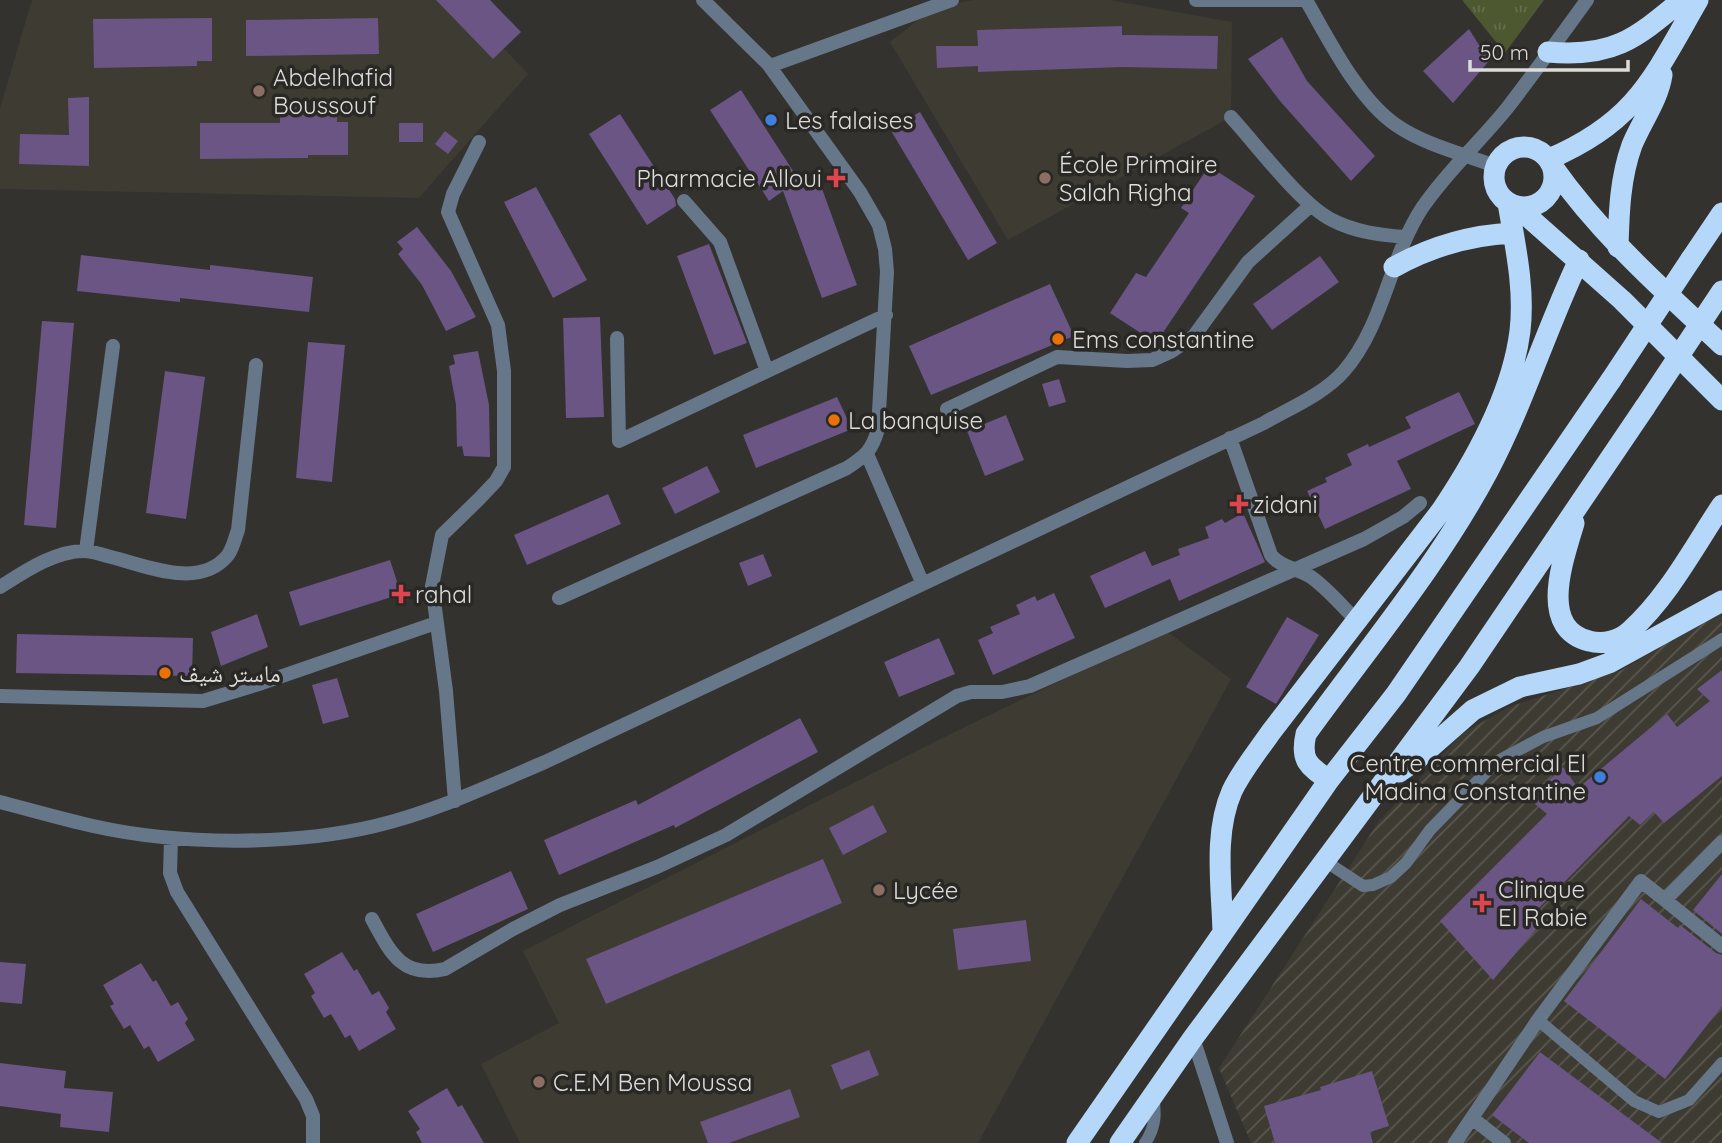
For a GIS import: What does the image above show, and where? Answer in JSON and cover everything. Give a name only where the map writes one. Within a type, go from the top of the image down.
[{"type":"highway","points":[[1548,52],[1571,55],[1616,47],[1637,37],[1682,0]]},
{"type":"highway","points":[[1551,163],[1595,136],[1635,102],[1698,0]]},
{"type":"highway","points":[[1618,247],[1623,179],[1632,145],[1661,84],[1664,59]]},
{"type":"highway","points":[[1722,345],[1618,247],[1575,198],[1551,163],[1536,149],[1520,146],[1504,153],[1495,166],[1493,175],[1497,191],[1578,260],[1647,324],[1722,400]]},
{"type":"highway","points":[[1512,204],[1534,205],[1549,194],[1554,177],[1551,163]]},
{"type":"highway","points":[[1223,933],[1220,854],[1223,824],[1231,792],[1271,732],[1441,511],[1463,478],[1493,420],[1508,378],[1520,331],[1521,294],[1512,204]]},
{"type":"highway","points":[[1077,1143],[1329,780],[1396,694],[1722,213]]},
{"type":"highway","points":[[1394,267],[1416,255],[1463,238],[1513,233]]},
{"type":"highway","points":[[1329,780],[1308,765],[1303,749],[1306,734],[1426,570],[1487,472],[1522,399],[1578,260]]},
{"type":"highway","points":[[1120,1143],[1193,1038],[1469,667],[1722,292]]},
{"type":"highway","points":[[1581,501],[1560,579],[1557,606],[1564,624],[1571,632],[1589,642],[1600,643],[1610,642],[1629,632],[1652,607],[1722,505]]},
{"type":"highway","points":[[1385,779],[1415,761],[1473,710],[1520,687],[1578,674],[1609,663],[1722,601]]},
{"type":"street","points":[[559,598],[847,468],[867,454],[875,442],[886,315],[885,249],[878,225],[860,192],[770,66],[704,0]]},
{"type":"street","points":[[770,66],[952,0]]},
{"type":"street","points":[[1196,0],[1306,0],[1341,62],[1377,109],[1396,125],[1420,138],[1495,166]]},
{"type":"street","points":[[0,802],[95,826],[172,838],[235,840],[306,836],[374,826],[455,801],[545,762],[1230,438],[1313,395],[1343,372],[1366,338],[1405,237],[1423,207],[1463,155],[1507,108],[1587,0]]},
{"type":"street","points":[[1231,117],[1311,205],[1331,220],[1359,231],[1405,237]]},
{"type":"street","points":[[455,801],[446,691],[432,586],[442,534],[480,499],[504,467],[504,371],[498,325],[447,212],[453,194],[480,142]]},
{"type":"street","points":[[684,201],[720,242],[767,371]]},
{"type":"street","points":[[947,409],[1057,357],[1127,362],[1152,360],[1172,351],[1194,336],[1248,262],[1311,205]]},
{"type":"street","points":[[617,338],[619,441],[886,315]]},
{"type":"street","points":[[86,551],[113,346]]},
{"type":"street","points":[[0,587],[62,554],[86,551],[175,572],[197,574],[214,569],[229,553],[238,530],[256,365]]},
{"type":"street","points":[[1230,438],[1271,555],[1280,564],[1315,580],[1357,621]]},
{"type":"street","points":[[867,454],[922,582]]},
{"type":"street","points":[[372,919],[390,951],[399,961],[421,971],[445,969],[559,905],[657,867],[726,835],[957,696],[971,692],[1002,692],[1030,686],[1384,529],[1420,503]]},
{"type":"street","points":[[0,696],[203,701],[436,623]]},
{"type":"street","points":[[172,838],[170,873],[177,892],[306,1099],[313,1116],[313,1143]]},
{"type":"street","points":[[1665,900],[1722,842]]},
{"type":"street","points":[[1455,1143],[1538,1020],[1641,881],[1722,946]]},
{"type":"street","points":[[1193,1038],[1227,1143]]},
{"type":"street","points":[[1472,1118],[1504,1143]]},
{"type":"lane","points":[[1325,861],[1363,886],[1373,885],[1391,877],[1406,863],[1430,830],[1496,762],[1543,737],[1597,718],[1722,639]]},
{"type":"lane","points":[[1538,1020],[1634,1101],[1659,1112],[1689,1100],[1722,1063]]},
{"type":"lane","points":[[1144,1143],[1152,1133],[1156,1114],[1153,1094]]},
{"type":"shaded area","name":"Abdelhafid Boussouf","points":[[32,0],[459,0],[528,74],[419,198],[0,189],[0,108]]},
{"type":"shaded area","name":"École Primaire Salah Righa","points":[[973,0],[1110,0],[1232,22],[1231,117],[1008,240],[890,42],[934,7]]},
{"type":"shaded area","points":[[1722,609],[1722,1143],[1251,1143],[1219,1068],[1379,821],[1463,733],[1509,707],[1622,670]]},
{"type":"shaded area","name":"Lycée","points":[[1165,630],[1231,679],[978,1143],[520,1143],[481,1064],[559,1023],[523,951],[938,740]]},
{"type":"green space","points":[[1462,0],[1544,0],[1505,53]]},
{"type":"building","points":[[436,0],[490,0],[521,32],[493,59]]},
{"type":"building","points":[[212,18],[212,61],[197,61],[197,66],[94,68],[93,19]]},
{"type":"building","points":[[378,18],[379,54],[246,56],[246,20]]},
{"type":"building","points":[[1122,26],[1122,35],[1218,36],[1217,69],[1123,67],[978,72],[978,66],[937,68],[936,46],[978,46],[977,30]]},
{"type":"building","points":[[1469,29],[1489,61],[1453,103],[1423,71]]},
{"type":"building","points":[[1282,37],[1307,81],[1375,156],[1351,181],[1280,101],[1248,59]]},
{"type":"building","points":[[741,90],[806,191],[821,186],[857,285],[822,298],[783,191],[769,201],[710,110]]},
{"type":"building","points":[[89,97],[89,166],[19,164],[20,134],[69,135],[68,98]]},
{"type":"building","points":[[337,107],[337,122],[348,122],[348,155],[200,159],[200,123],[280,123],[280,108]]},
{"type":"building","points":[[920,112],[997,243],[968,260],[890,129]]},
{"type":"building","points":[[620,114],[675,199],[676,206],[647,225],[589,134]]},
{"type":"building","points":[[399,123],[423,123],[423,142],[399,142]]},
{"type":"building","points":[[445,131],[458,141],[448,154],[435,144]]},
{"type":"building","points":[[1209,166],[1255,196],[1156,343],[1110,313],[1136,273],[1146,277],[1189,213],[1181,208]]},
{"type":"building","points":[[536,187],[587,280],[553,298],[504,202]]},
{"type":"building","points":[[417,227],[451,271],[476,317],[446,331],[422,285],[398,254],[403,249],[397,242]]},
{"type":"building","points":[[709,244],[747,343],[714,355],[677,256]]},
{"type":"building","points":[[81,255],[210,270],[210,265],[313,277],[309,312],[180,298],[180,302],[77,291]]},
{"type":"building","points":[[1320,256],[1339,282],[1272,330],[1253,304]]},
{"type":"building","points":[[1050,284],[1074,336],[931,395],[909,346]]},
{"type":"building","points":[[600,317],[604,417],[566,418],[563,318]]},
{"type":"building","points":[[42,321],[74,323],[56,528],[24,525]]},
{"type":"building","points":[[308,342],[345,345],[332,482],[296,478]]},
{"type":"building","points":[[478,351],[489,405],[490,457],[464,456],[462,446],[457,447],[456,405],[449,366],[455,364],[453,355]]},
{"type":"building","points":[[165,371],[205,377],[186,519],[146,513]]},
{"type":"building","points":[[1059,379],[1066,402],[1049,407],[1042,384]]},
{"type":"building","points":[[1459,392],[1475,424],[1397,461],[1411,489],[1325,529],[1307,491],[1327,482],[1325,478],[1352,465],[1347,454],[1411,428],[1405,417]]},
{"type":"building","points":[[837,397],[852,429],[756,468],[743,435]]},
{"type":"building","points":[[1006,415],[1024,460],[985,476],[967,431]]},
{"type":"building","points":[[707,466],[720,492],[675,514],[662,488]]},
{"type":"building","points":[[608,494],[621,524],[527,565],[514,535]]},
{"type":"building","points":[[1243,513],[1265,562],[1179,601],[1170,579],[1105,608],[1090,576],[1145,551],[1152,566],[1180,555],[1178,549],[1209,538],[1205,527],[1222,519],[1225,523]]},
{"type":"building","points":[[763,554],[772,576],[748,586],[739,563]]},
{"type":"building","points":[[390,560],[401,594],[300,626],[289,592]]},
{"type":"building","points":[[1054,593],[1075,638],[993,675],[978,640],[993,633],[990,627],[1020,614],[1016,605],[1035,596],[1037,601]]},
{"type":"building","points":[[257,614],[268,647],[221,666],[211,632]]},
{"type":"building","points":[[1287,617],[1319,635],[1276,704],[1246,687]]},
{"type":"building","points":[[17,634],[193,638],[192,676],[16,673]]},
{"type":"building","points":[[939,638],[955,674],[899,697],[884,662]]},
{"type":"building","points":[[1722,670],[1722,776],[1664,823],[1654,812],[1640,825],[1629,816],[1536,911],[1544,920],[1493,980],[1440,921],[1547,814],[1529,799],[1563,767],[1578,788],[1667,714],[1677,727],[1710,701],[1697,689]]},
{"type":"building","points":[[337,678],[349,717],[323,724],[312,685]]},
{"type":"building","points":[[800,718],[818,752],[675,828],[674,825],[559,875],[544,840],[636,800],[638,805]]},
{"type":"building","points":[[873,805],[887,832],[843,855],[829,828]]},
{"type":"building","points":[[823,859],[842,903],[606,1004],[586,959]]},
{"type":"building","points":[[511,871],[528,909],[433,952],[416,914]]},
{"type":"building","points":[[1722,874],[1722,934],[1693,910]]},
{"type":"building","points":[[1641,899],[1678,928],[1680,925],[1722,955],[1722,1006],[1665,1079],[1564,1001]]},
{"type":"building","points":[[1026,920],[1031,961],[958,970],[953,929]]},
{"type":"building","points":[[342,952],[354,971],[357,969],[372,995],[379,991],[389,1008],[386,1012],[396,1029],[359,1051],[350,1035],[345,1038],[331,1014],[324,1018],[311,996],[315,993],[304,974]]},
{"type":"building","points":[[0,962],[26,964],[22,1004],[0,1002]]},
{"type":"building","points":[[141,963],[153,982],[156,980],[171,1006],[178,1002],[188,1019],[185,1023],[195,1040],[158,1062],[149,1046],[144,1049],[130,1025],[124,1029],[110,1006],[114,1004],[103,985]]},
{"type":"building","points":[[869,1050],[879,1075],[841,1090],[831,1065]]},
{"type":"building","points":[[1540,1052],[1662,1143],[1529,1143],[1492,1115]]},
{"type":"building","points":[[0,1063],[66,1071],[64,1088],[113,1092],[109,1132],[60,1127],[61,1114],[0,1106]]},
{"type":"building","points":[[1372,1071],[1389,1126],[1370,1132],[1373,1143],[1275,1143],[1264,1106],[1321,1090],[1320,1087]]},
{"type":"building","points":[[447,1088],[458,1107],[462,1105],[484,1143],[422,1143],[416,1132],[420,1129],[408,1111]]},
{"type":"building","points":[[790,1089],[800,1117],[729,1143],[708,1143],[700,1122]]},
{"type":"place","name":"Abdelhafid Boussouf","points":[[259,91]]},
{"type":"place","name":"Les falaises","points":[[771,120]]},
{"type":"place","name":"Pharmacie Alloui","points":[[836,178]]},
{"type":"place","name":"École Primaire Salah Righa","points":[[1045,178]]},
{"type":"place","name":"Ems constantine","points":[[1058,339]]},
{"type":"place","name":"La banquise","points":[[834,420]]},
{"type":"place","name":"zidani","points":[[1239,504]]},
{"type":"place","name":"rahal","points":[[401,594]]},
{"type":"place","name":"ماستر شيف","points":[[165,673]]},
{"type":"place","name":"Centre commercial El Madina Constantine","points":[[1600,777]]},
{"type":"place","name":"Lycée","points":[[879,890]]},
{"type":"place","name":"Clinique El Rabie","points":[[1482,903]]},
{"type":"place","name":"C.E.M Ben Moussa","points":[[539,1082]]}]
